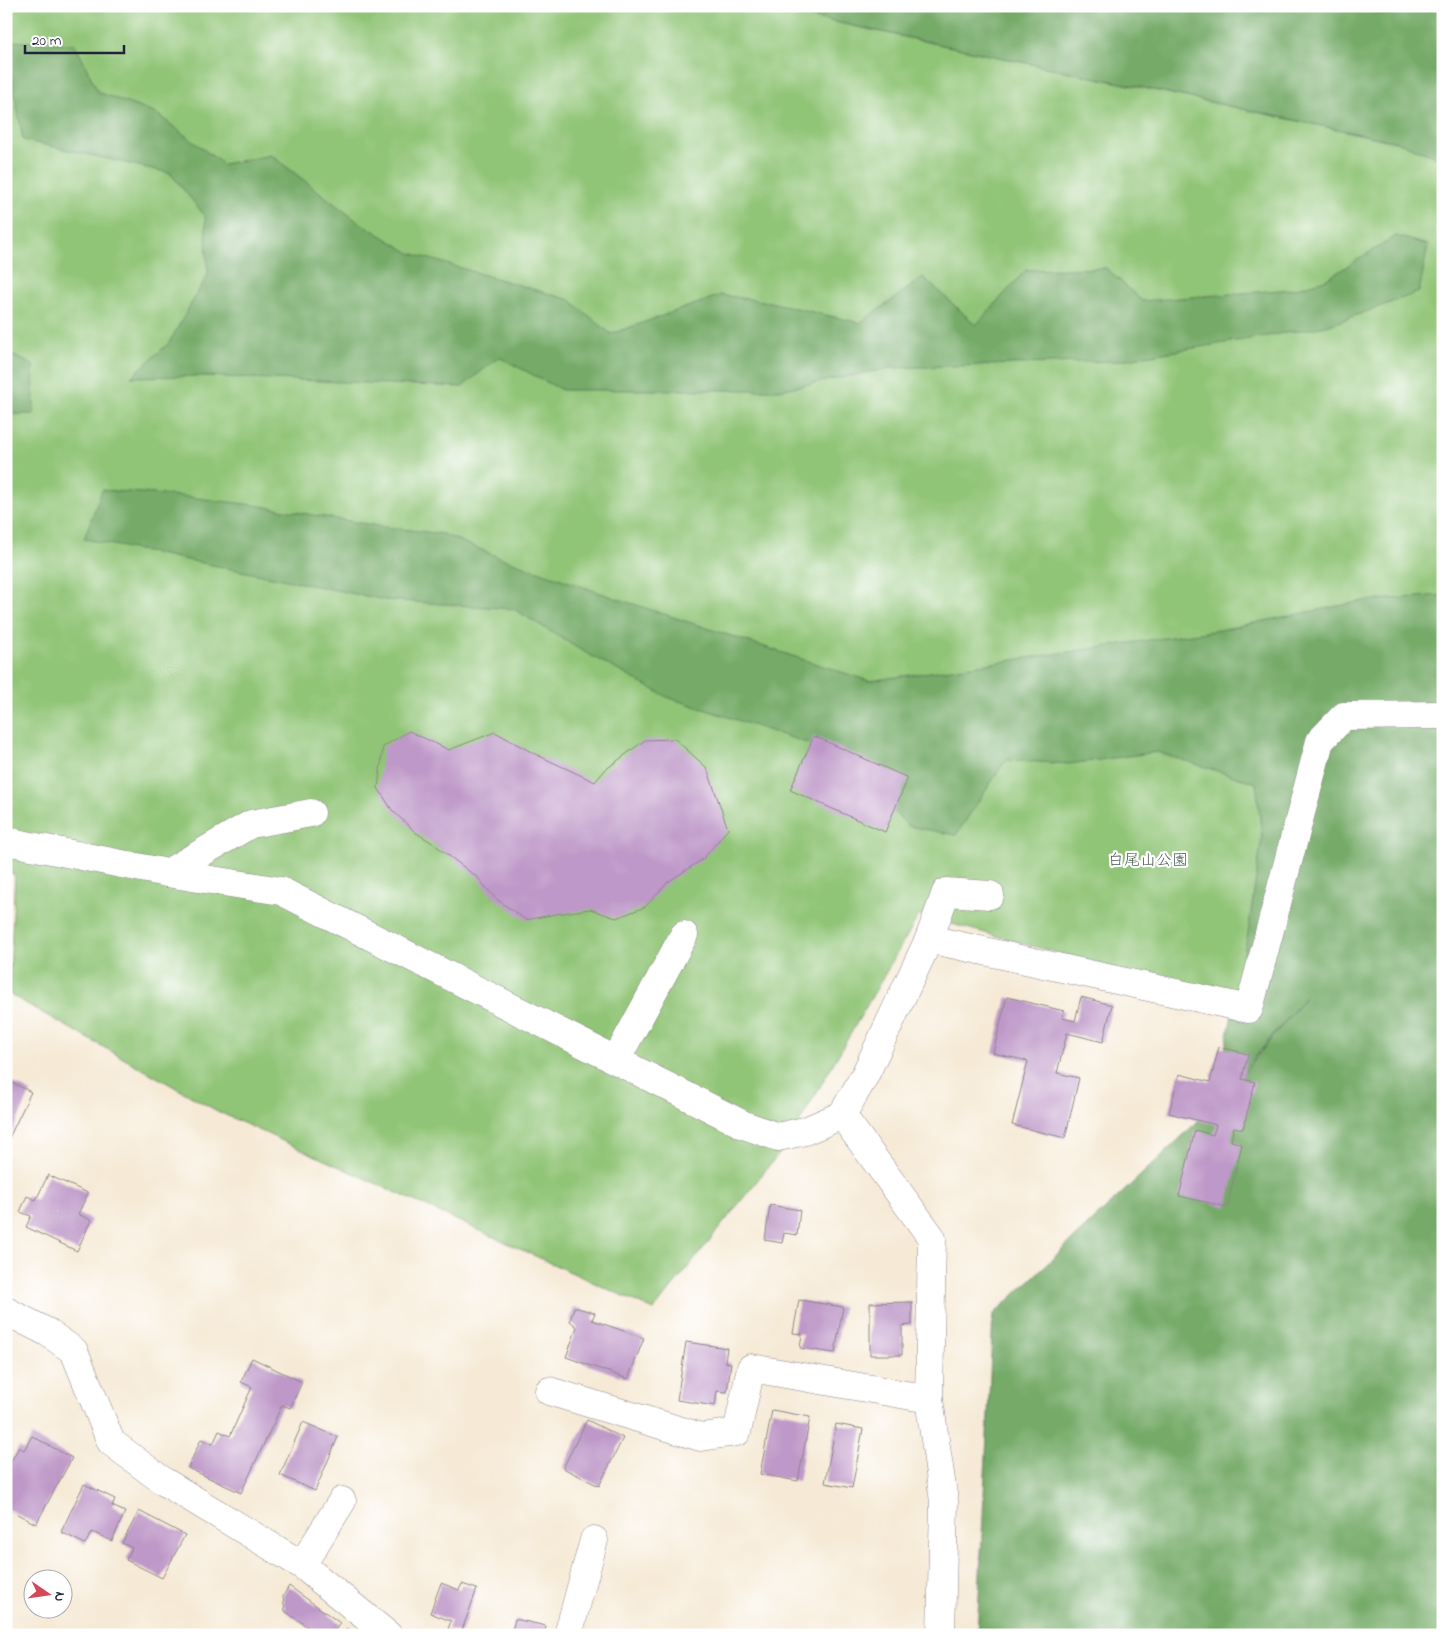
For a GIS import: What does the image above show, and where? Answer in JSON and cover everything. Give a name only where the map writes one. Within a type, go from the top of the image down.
[{"type":"street","points":[[929,939],[1249,1009],[1320,741],[1344,716],[1443,715]]},
{"type":"street","points":[[167,873],[250,824],[311,813]]},
{"type":"street","points":[[6,841],[167,873],[281,891],[744,1125],[778,1138],[805,1131],[842,1115],[865,1075],[929,939],[946,892],[990,895]]},
{"type":"street","points":[[616,1060],[684,935]]},
{"type":"street","points":[[842,1115],[932,1238],[929,1399],[944,1500],[941,1635]]},
{"type":"street","points":[[6,1311],[47,1332],[74,1351],[111,1442],[163,1481],[302,1565],[388,1635]]},
{"type":"street","points":[[549,1391],[701,1437],[736,1432],[751,1368],[929,1399]]},
{"type":"street","points":[[302,1565],[342,1501]]},
{"type":"street","points":[[568,1635],[594,1540]]},
{"type":"green space","name":"白尾山公園","points":[[6,6],[760,6],[1443,152],[1443,1051],[1239,994],[1235,1001],[919,915],[788,1142],[654,1310],[219,1112],[9,994],[15,875],[6,871]]},
{"type":"green space","points":[[760,6],[1443,6],[1443,160],[1398,142]]},
{"type":"green space","points":[[6,41],[75,44],[98,92],[157,114],[223,164],[271,155],[357,221],[410,253],[570,300],[611,334],[721,295],[770,302],[860,323],[923,277],[976,325],[1026,270],[1106,268],[1142,301],[1293,289],[1325,280],[1396,236],[1428,245],[1419,292],[1327,326],[1115,361],[890,368],[780,390],[562,390],[499,357],[462,387],[202,376],[131,377],[169,343],[208,274],[205,216],[170,173],[23,140],[12,79],[6,78]]},
{"type":"green space","points":[[6,352],[33,365],[34,414],[6,414]]},
{"type":"green space","points":[[102,490],[181,496],[261,506],[378,526],[443,534],[501,558],[615,598],[869,681],[1219,630],[1363,601],[1443,595],[1443,1635],[977,1635],[993,1315],[1214,1106],[1248,933],[1262,837],[1256,783],[1157,752],[1069,764],[1006,760],[956,835],[908,826],[834,752],[667,697],[579,649],[514,609],[385,600],[84,539]],"holes":[[[1305,997],[1226,1095],[1218,1102]]]},
{"type":"building","points":[[409,731],[449,750],[495,732],[533,753],[595,782],[605,770],[645,740],[675,739],[707,768],[728,829],[703,859],[668,882],[645,907],[616,918],[590,909],[526,920],[495,898],[478,878],[415,832],[392,810],[378,788],[383,747]]},
{"type":"building","points":[[814,736],[908,778],[885,832],[790,790]]},
{"type":"building","points":[[1007,997],[1064,1011],[1062,1018],[1075,1021],[1081,997],[1112,1005],[1103,1042],[1067,1033],[1057,1073],[1079,1078],[1065,1138],[1012,1125],[1028,1061],[993,1053]]},
{"type":"building","points":[[1219,1047],[1248,1054],[1242,1079],[1255,1082],[1243,1129],[1234,1127],[1231,1141],[1242,1144],[1227,1207],[1179,1196],[1195,1130],[1213,1135],[1216,1125],[1169,1113],[1179,1074],[1210,1082]]},
{"type":"building","points":[[9,1081],[31,1092],[8,1140],[6,1139],[6,1085]]},
{"type":"building","points":[[48,1175],[88,1193],[78,1214],[91,1220],[77,1251],[26,1227],[31,1216],[20,1212],[27,1196],[36,1200]]},
{"type":"building","points":[[770,1205],[800,1210],[797,1235],[784,1233],[782,1243],[765,1240]]},
{"type":"building","points":[[799,1300],[843,1307],[835,1353],[800,1348],[802,1334],[793,1333]]},
{"type":"building","points":[[912,1302],[912,1325],[902,1326],[902,1355],[870,1355],[870,1303]]},
{"type":"building","points":[[574,1307],[595,1313],[592,1320],[644,1338],[628,1379],[566,1357],[577,1327],[570,1321]]},
{"type":"building","points":[[686,1342],[727,1348],[725,1362],[731,1363],[727,1392],[717,1391],[715,1406],[677,1400]]},
{"type":"building","points":[[252,1358],[302,1382],[290,1408],[282,1405],[241,1493],[188,1468],[201,1439],[213,1444],[219,1431],[230,1436],[252,1387],[241,1382]]},
{"type":"building","points":[[772,1410],[810,1417],[798,1481],[760,1474]]},
{"type":"building","points":[[587,1420],[623,1438],[599,1486],[563,1468]]},
{"type":"building","points":[[303,1422],[338,1437],[315,1491],[280,1475]]},
{"type":"building","points":[[836,1424],[863,1429],[852,1488],[825,1483]]},
{"type":"building","points":[[32,1436],[72,1458],[36,1524],[6,1508],[6,1460],[10,1463],[19,1447],[24,1450]]},
{"type":"building","points":[[84,1484],[115,1499],[112,1506],[125,1512],[112,1541],[92,1532],[85,1544],[61,1532]]},
{"type":"building","points":[[139,1511],[185,1535],[162,1578],[126,1560],[132,1548],[122,1543]]},
{"type":"building","points":[[441,1583],[459,1590],[462,1584],[477,1589],[461,1633],[448,1629],[451,1621],[430,1613]]},
{"type":"building","points":[[289,1586],[340,1623],[332,1635],[319,1635],[285,1611],[283,1596]]},
{"type":"building","points":[[515,1619],[546,1626],[544,1635],[511,1635]]},
{"type":"building","points":[[347,1628],[356,1634],[359,1630],[365,1635],[342,1635]]}]
